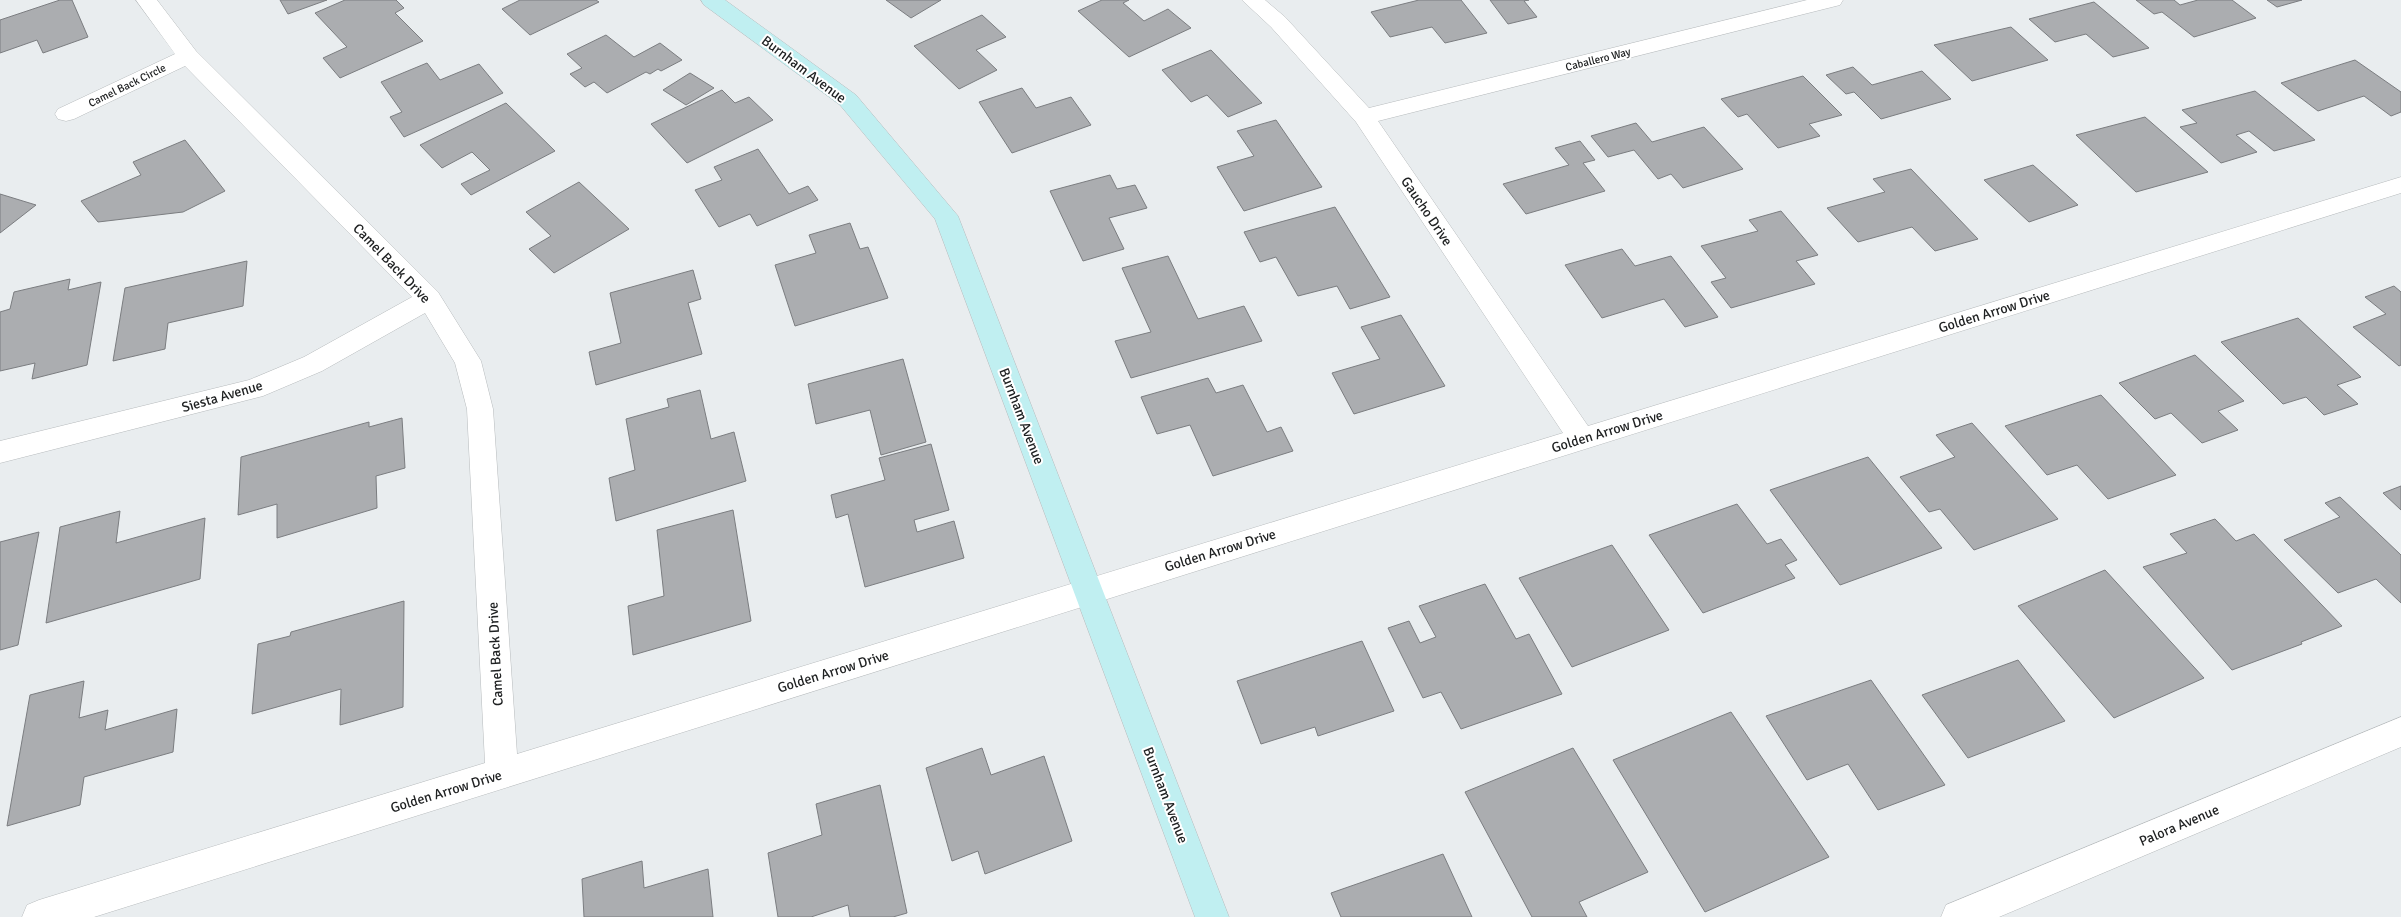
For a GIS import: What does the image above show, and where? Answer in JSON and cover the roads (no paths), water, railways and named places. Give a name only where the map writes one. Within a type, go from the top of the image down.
[{"type":"street","name":"Camel Back Drive","points":[[146,0],[188,56],[429,299],[468,361],[480,409],[502,774]]},
{"type":"street","name":"Burnham Avenue","points":[[711,0],[848,100],[946,216],[1212,917]]},
{"type":"street","name":"Gaucho Drive","points":[[1252,0],[1278,22],[1364,117],[1581,438]]},
{"type":"street","name":"Caballero Way","points":[[1364,117],[1833,0]]},
{"type":"street","name":"Camel Back Circle","points":[[66,114],[188,56]]},
{"type":"street","name":"Golden Arrow Drive","points":[[39,917],[2401,185]]},
{"type":"street","name":"Siesta Avenue","points":[[0,452],[254,389],[313,364],[429,299]]},
{"type":"street","name":"Palora Avenue","points":[[1958,917],[2401,732]]}]
